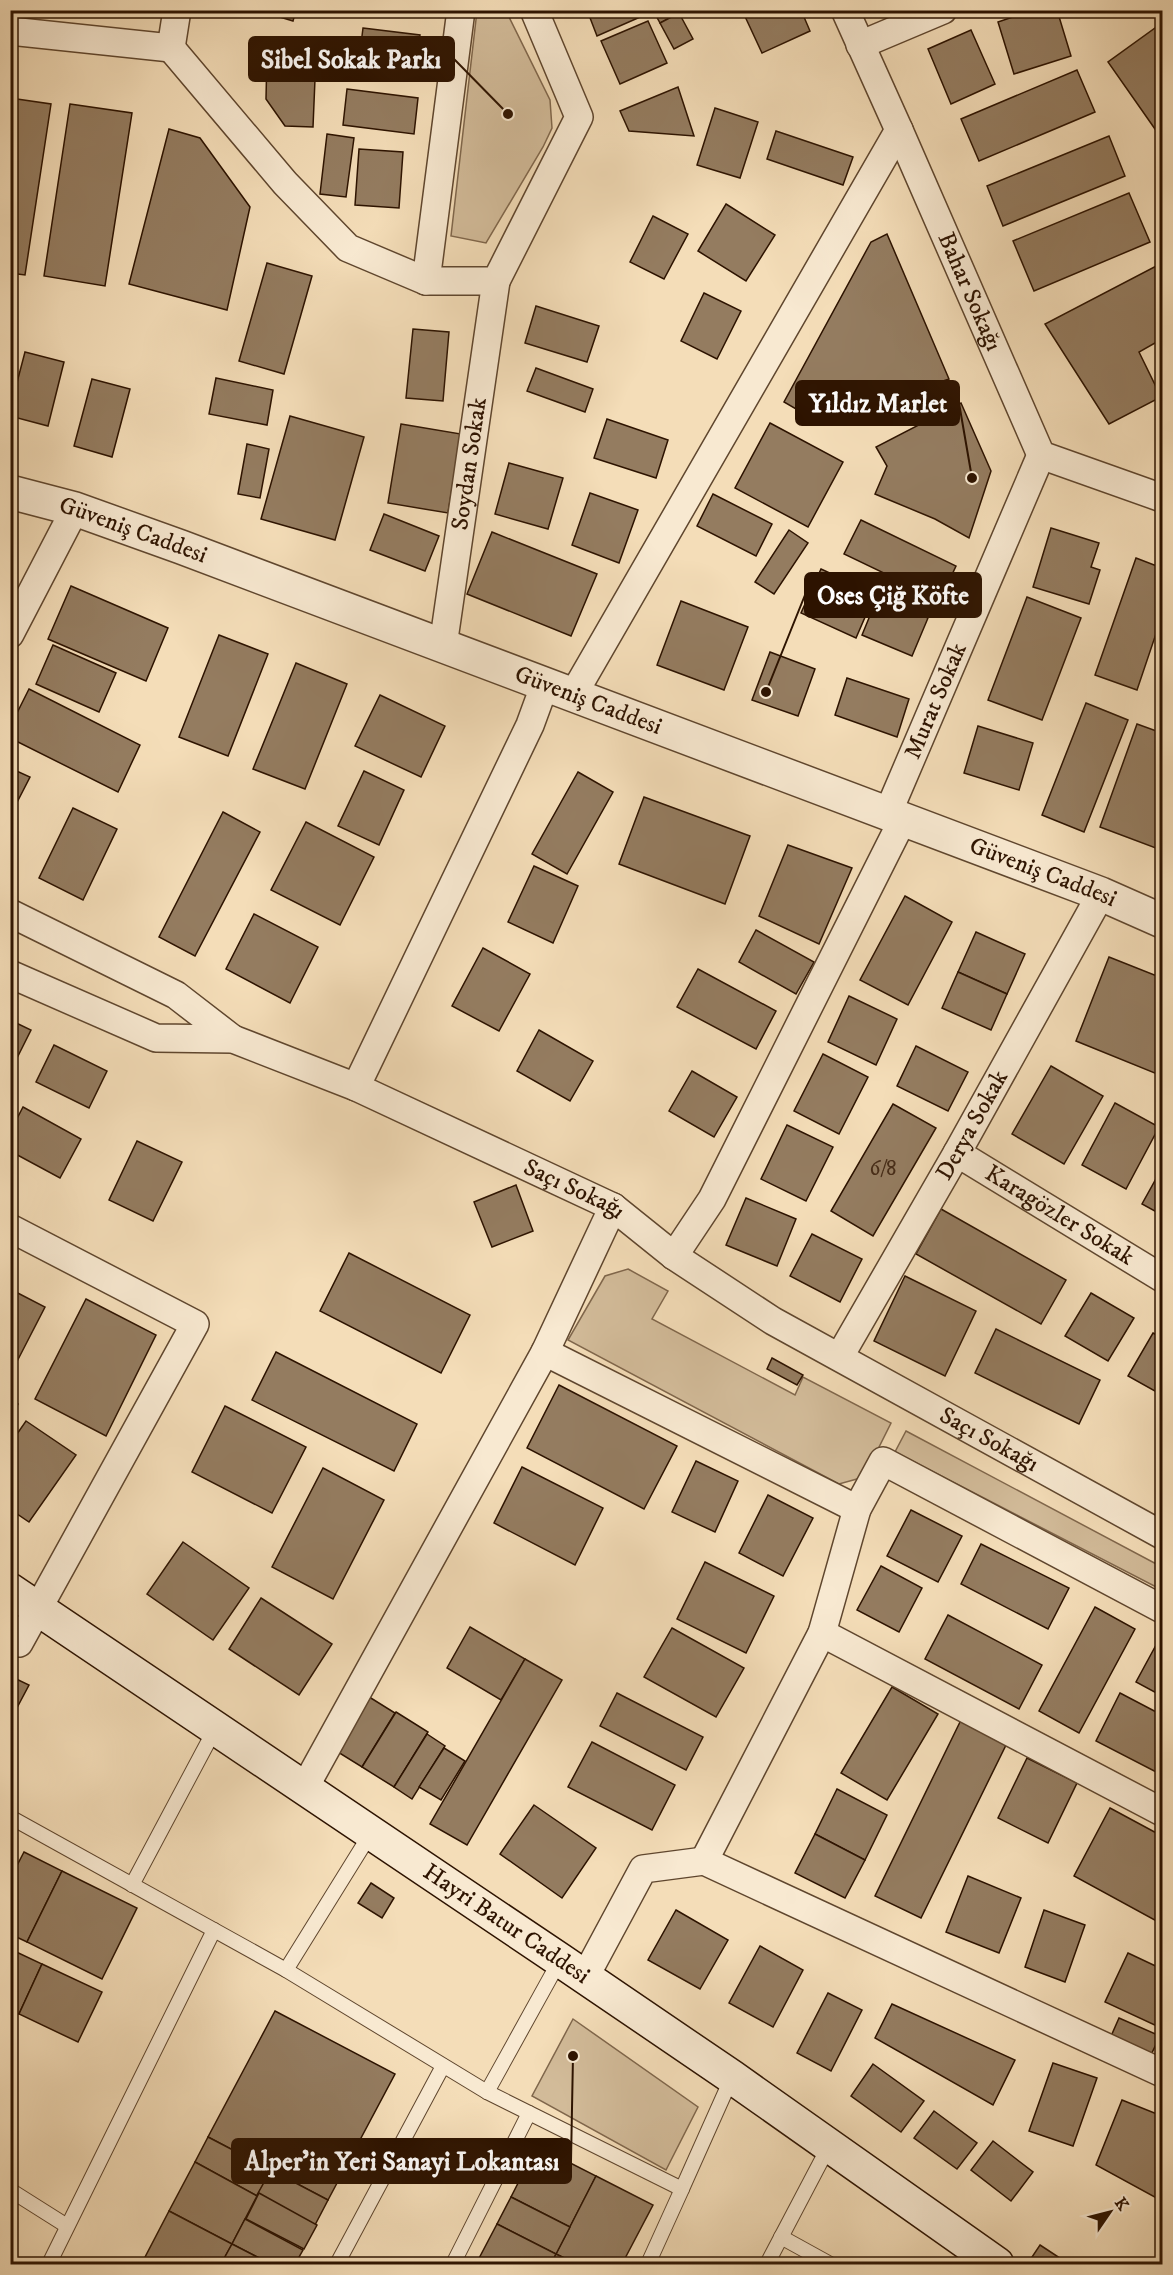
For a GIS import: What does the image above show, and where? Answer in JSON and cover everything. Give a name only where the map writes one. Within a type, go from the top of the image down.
[{"type":"street","points":[[171,48],[177,10]]},
{"type":"street","points":[[426,281],[460,10]]},
{"type":"street","name":"Soydan Sokak","points":[[443,646],[496,281],[579,117],[534,10]]},
{"type":"street","name":"Bahar Sokağı","points":[[844,10],[1041,454]]},
{"type":"street","points":[[860,45],[943,10]]},
{"type":"street","points":[[10,31],[171,48],[285,183],[348,248],[426,281],[496,281]]},
{"type":"street","points":[[356,1087],[530,725],[559,690],[899,130]]},
{"type":"street","points":[[1041,454],[1162,498]]},
{"type":"street","name":"Murat Sokak","points":[[674,1256],[712,1199],[894,818],[1041,454]]},
{"type":"street","name":"Güveniş Caddesi","points":[[10,492],[75,510],[192,551],[894,818],[1101,894],[1162,921]]},
{"type":"street","points":[[10,634],[75,510]]},
{"type":"street","name":"Derya Sokak","points":[[840,1356],[957,1154],[1101,894]]},
{"type":"street","points":[[10,912],[176,995],[233,1039]]},
{"type":"street","points":[[10,974],[156,1038],[233,1039]]},
{"type":"street","name":"Saçı Sokağı","points":[[233,1039],[356,1087],[613,1207],[674,1256],[774,1321],[1162,1535]]},
{"type":"street","name":"Karagözler Sokak","points":[[957,1154],[1162,1278]]},
{"type":"street","points":[[305,1787],[545,1352],[613,1207]]},
{"type":"street","points":[[10,1228],[195,1324],[19,1643]]},
{"type":"street","points":[[545,1352],[857,1509]]},
{"type":"street","points":[[704,1861],[822,1633],[857,1509],[883,1461],[1162,1609]]},
{"type":"street","name":"Hayri Batur Caddesi","points":[[10,1590],[372,1832],[732,2077],[990,2262]]},
{"type":"street","points":[[822,1633],[1162,1812]]},
{"type":"street","points":[[572,1968],[643,1869],[704,1861],[1162,2073]]},
{"type":"lane","points":[[132,1884],[216,1727]]},
{"type":"lane","points":[[10,1817],[286,1970],[487,2092],[682,2189]]},
{"type":"lane","points":[[286,1970],[372,1832]]},
{"type":"lane","points":[[49,2265],[214,1930]]},
{"type":"lane","points":[[487,2092],[572,1968]]},
{"type":"lane","points":[[337,2265],[443,2066]]},
{"type":"lane","points":[[648,2265],[732,2077]]},
{"type":"lane","points":[[453,2265],[529,2113]]},
{"type":"lane","points":[[767,2265],[829,2146]]},
{"type":"lane","points":[[10,2190],[67,2226]]},
{"type":"lane","points":[[781,2237],[830,2265]]},
{"type":"shaded area","points":[[477,11],[506,11],[550,100],[552,128],[486,243],[451,236]]},
{"type":"shaded area","points":[[628,1269],[668,1291],[652,1319],[795,1395],[803,1377],[891,1423],[864,1477],[839,1484],[568,1340],[605,1276]]},
{"type":"shaded area","points":[[906,1431],[1162,1567],[1162,1590],[895,1452]]},
{"type":"shaded area","points":[[573,2019],[698,2107],[666,2170],[532,2096]]},
{"type":"building","points":[[257,10],[296,10],[293,21]]},
{"type":"building","points":[[587,10],[646,10],[647,14],[597,36]]},
{"type":"building","points":[[653,10],[678,10],[679,13],[660,23]]},
{"type":"building","points":[[742,10],[801,10],[810,31],[762,53]]},
{"type":"building","points":[[1034,10],[1057,10],[1071,56],[1014,74],[998,22]]},
{"type":"building","points":[[679,13],[693,39],[674,49],[660,23]]},
{"type":"building","points":[[648,21],[667,63],[620,84],[601,41]]},
{"type":"building","points":[[1162,23],[1162,139],[1108,62]]},
{"type":"building","points":[[363,28],[420,35],[415,75],[358,68]]},
{"type":"building","points":[[971,30],[995,84],[951,104],[928,49]]},
{"type":"building","points":[[267,53],[316,55],[313,127],[285,126],[266,99]]},
{"type":"building","points":[[1077,70],[1095,112],[979,161],[961,119]]},
{"type":"building","points":[[678,87],[694,136],[629,131],[620,111]]},
{"type":"building","points":[[347,89],[418,98],[414,134],[343,125]]},
{"type":"building","points":[[10,98],[51,104],[25,275],[10,273]]},
{"type":"building","points":[[70,104],[132,113],[105,286],[44,276]]},
{"type":"building","points":[[715,108],[758,122],[740,178],[697,165]]},
{"type":"building","points":[[169,129],[200,138],[250,207],[227,310],[129,284]]},
{"type":"building","points":[[776,131],[853,157],[843,185],[767,159]]},
{"type":"building","points":[[327,134],[354,138],[346,197],[320,194]]},
{"type":"building","points":[[1109,136],[1125,176],[1003,226],[987,186]]},
{"type":"building","points":[[359,149],[403,152],[399,208],[355,205]]},
{"type":"building","points":[[1129,193],[1150,242],[1034,291],[1013,241]]},
{"type":"building","points":[[726,204],[775,235],[746,281],[698,251]]},
{"type":"building","points":[[653,216],[688,234],[664,279],[630,262]]},
{"type":"building","points":[[887,234],[949,379],[820,423],[784,402],[871,242]]},
{"type":"building","points":[[267,263],[312,276],[284,374],[239,361]]},
{"type":"building","points":[[1162,263],[1162,339],[1139,352],[1161,397],[1109,424],[1045,324]]},
{"type":"building","points":[[704,293],[741,311],[717,359],[681,341]]},
{"type":"building","points":[[536,306],[599,326],[587,362],[525,343]]},
{"type":"building","points":[[413,329],[449,332],[443,401],[406,398]]},
{"type":"building","points":[[25,352],[64,362],[48,426],[10,416]]},
{"type":"building","points":[[536,368],[593,389],[585,412],[527,391]]},
{"type":"building","points":[[216,378],[273,390],[267,425],[209,414]]},
{"type":"building","points":[[92,379],[130,389],[112,457],[74,446]]},
{"type":"building","points":[[961,403],[991,471],[969,538],[935,519],[875,494],[887,466],[876,447]]},
{"type":"building","points":[[290,416],[364,437],[335,540],[261,519]]},
{"type":"building","points":[[607,419],[668,440],[656,478],[594,458]]},
{"type":"building","points":[[770,423],[843,462],[808,527],[735,488]]},
{"type":"building","points":[[401,424],[461,434],[448,513],[388,503]]},
{"type":"building","points":[[247,444],[269,449],[260,498],[238,494]]},
{"type":"building","points":[[509,463],[563,478],[548,529],[495,514]]},
{"type":"building","points":[[590,493],[638,510],[619,563],[572,545]]},
{"type":"building","points":[[713,494],[772,524],[756,556],[697,526]]},
{"type":"building","points":[[384,514],[439,536],[425,571],[370,550]]},
{"type":"building","points":[[861,520],[956,566],[940,600],[844,554]]},
{"type":"building","points":[[1051,528],[1099,543],[1091,567],[1100,570],[1089,604],[1033,587]]},
{"type":"building","points":[[789,530],[808,543],[774,594],[755,582]]},
{"type":"building","points":[[492,532],[597,574],[571,636],[467,594]]},
{"type":"building","points":[[1136,558],[1162,568],[1162,616],[1137,690],[1095,675]]},
{"type":"building","points":[[821,569],[875,594],[856,638],[801,613]]},
{"type":"building","points":[[71,586],[168,628],[146,681],[48,639]]},
{"type":"building","points":[[878,596],[928,618],[912,656],[862,635]]},
{"type":"building","points":[[1027,597],[1081,618],[1042,720],[988,700]]},
{"type":"building","points":[[681,601],[748,627],[724,690],[657,665]]},
{"type":"building","points":[[219,635],[268,654],[228,756],[179,737]]},
{"type":"building","points":[[53,645],[116,673],[99,712],[36,684]]},
{"type":"building","points":[[770,652],[815,669],[798,716],[752,700]]},
{"type":"building","points":[[296,663],[347,684],[305,789],[253,769]]},
{"type":"building","points":[[847,678],[909,699],[897,737],[835,715]]},
{"type":"building","points":[[29,689],[140,745],[118,792],[10,738],[10,727]]},
{"type":"building","points":[[380,695],[445,726],[421,777],[355,746]]},
{"type":"building","points":[[1086,703],[1128,720],[1084,832],[1042,815]]},
{"type":"building","points":[[1137,724],[1162,733],[1161,850],[1100,827]]},
{"type":"building","points":[[978,726],[1033,743],[1019,790],[964,773]]},
{"type":"building","points":[[10,768],[30,777],[10,816]]},
{"type":"building","points":[[364,771],[404,790],[379,845],[338,826]]},
{"type":"building","points":[[578,772],[613,792],[567,874],[532,854]]},
{"type":"building","points":[[644,797],[750,836],[725,904],[619,864]]},
{"type":"building","points":[[73,808],[117,829],[83,900],[39,878]]},
{"type":"building","points":[[223,812],[260,832],[195,956],[159,937]]},
{"type":"building","points":[[306,822],[374,857],[340,925],[271,890]]},
{"type":"building","points":[[788,845],[852,868],[819,944],[759,916]]},
{"type":"building","points":[[534,866],[578,886],[553,943],[508,922]]},
{"type":"building","points":[[905,896],[952,922],[908,1005],[860,980]]},
{"type":"building","points":[[254,914],[318,947],[290,1003],[226,969]]},
{"type":"building","points":[[756,930],[814,962],[796,994],[739,962]]},
{"type":"building","points":[[976,932],[1025,954],[1007,994],[958,972]]},
{"type":"building","points":[[483,948],[530,974],[499,1031],[452,1006]]},
{"type":"building","points":[[1109,957],[1162,978],[1162,1076],[1076,1041]]},
{"type":"building","points":[[698,969],[776,1011],[756,1049],[677,1007]]},
{"type":"building","points":[[958,972],[1007,994],[991,1030],[942,1008]]},
{"type":"building","points":[[849,996],[897,1019],[876,1065],[828,1042]]},
{"type":"building","points":[[10,1020],[31,1030],[10,1072]]},
{"type":"building","points":[[539,1030],[593,1061],[570,1101],[517,1071]]},
{"type":"building","points":[[54,1045],[107,1071],[89,1108],[36,1082]]},
{"type":"building","points":[[916,1046],[968,1072],[948,1111],[897,1086]]},
{"type":"building","points":[[823,1054],[868,1077],[839,1134],[794,1111]]},
{"type":"building","points":[[1051,1066],[1103,1096],[1064,1164],[1012,1134]]},
{"type":"building","points":[[692,1071],[737,1097],[714,1137],[669,1111]]},
{"type":"building","points":[[1115,1103],[1159,1127],[1126,1189],[1082,1165]]},
{"type":"building","points":[[893,1104],[936,1128],[873,1236],[831,1211]]},
{"type":"building","points":[[23,1107],[81,1139],[60,1178],[10,1151],[10,1132]]},
{"type":"building","points":[[787,1125],[833,1147],[806,1201],[761,1179]]},
{"type":"building","points":[[137,1141],[182,1162],[153,1221],[109,1200]]},
{"type":"building","points":[[1162,1168],[1162,1215],[1142,1204]]},
{"type":"building","points":[[516,1185],[533,1231],[492,1247],[474,1202]]},
{"type":"building","points":[[746,1198],[796,1219],[777,1266],[726,1245]]},
{"type":"building","points":[[941,1209],[1066,1280],[1041,1324],[916,1254]]},
{"type":"building","points":[[812,1234],[862,1259],[840,1302],[790,1276]]},
{"type":"building","points":[[349,1253],[470,1315],[441,1373],[320,1311]]},
{"type":"building","points":[[905,1276],[976,1311],[945,1376],[874,1341]]},
{"type":"building","points":[[10,1289],[45,1307],[10,1375]]},
{"type":"building","points":[[1091,1293],[1134,1318],[1108,1361],[1065,1336]]},
{"type":"building","points":[[86,1299],[156,1335],[106,1436],[35,1399]]},
{"type":"building","points":[[996,1329],[1100,1380],[1079,1424],[975,1373]]},
{"type":"building","points":[[1153,1333],[1162,1338],[1162,1395],[1128,1376]]},
{"type":"building","points":[[276,1352],[417,1424],[394,1471],[252,1400]]},
{"type":"building","points":[[772,1358],[803,1375],[797,1385],[767,1369]]},
{"type":"building","points":[[559,1385],[677,1446],[644,1509],[527,1448]]},
{"type":"building","points":[[10,1400],[18,1404],[10,1418]]},
{"type":"building","points":[[225,1406],[306,1447],[272,1513],[192,1472]]},
{"type":"building","points":[[26,1421],[76,1455],[29,1522],[10,1509],[10,1444]]},
{"type":"building","points":[[696,1461],[738,1481],[715,1532],[672,1512]]},
{"type":"building","points":[[522,1467],[603,1508],[575,1565],[494,1523]]},
{"type":"building","points":[[323,1468],[384,1500],[333,1599],[272,1567]]},
{"type":"building","points":[[768,1495],[813,1518],[783,1576],[739,1553]]},
{"type":"building","points":[[911,1510],[962,1536],[938,1582],[887,1556]]},
{"type":"building","points":[[183,1542],[249,1588],[213,1640],[147,1594]]},
{"type":"building","points":[[981,1544],[1069,1588],[1048,1629],[961,1584]]},
{"type":"building","points":[[705,1562],[774,1596],[746,1653],[677,1619]]},
{"type":"building","points":[[881,1566],[922,1588],[899,1632],[857,1610]]},
{"type":"building","points":[[261,1598],[332,1644],[299,1695],[229,1649]]},
{"type":"building","points":[[1095,1607],[1135,1629],[1079,1733],[1039,1711]]},
{"type":"building","points":[[948,1615],[1042,1665],[1019,1709],[925,1659]]},
{"type":"building","points":[[470,1627],[525,1659],[501,1700],[447,1668]]},
{"type":"building","points":[[672,1628],[744,1668],[716,1717],[644,1677]]},
{"type":"building","points":[[1162,1634],[1162,1696],[1136,1682]]},
{"type":"building","points":[[525,1659],[562,1680],[467,1845],[430,1824]]},
{"type":"building","points":[[10,1676],[29,1685],[10,1721]]},
{"type":"building","points":[[892,1687],[938,1714],[887,1800],[841,1773]]},
{"type":"building","points":[[617,1693],[703,1737],[686,1770],[600,1726]]},
{"type":"building","points":[[1120,1693],[1162,1715],[1162,1775],[1096,1741]]},
{"type":"building","points":[[366,1695],[395,1713],[362,1767],[333,1749]]},
{"type":"building","points":[[396,1712],[428,1732],[394,1787],[362,1767]]},
{"type":"building","points":[[961,1720],[1007,1743],[921,1918],[875,1896]]},
{"type":"building","points":[[427,1734],[445,1746],[412,1799],[394,1787]]},
{"type":"building","points":[[592,1742],[675,1785],[652,1830],[568,1787]]},
{"type":"building","points":[[444,1748],[465,1761],[441,1800],[419,1787]]},
{"type":"building","points":[[1027,1758],[1077,1783],[1048,1843],[998,1818]]},
{"type":"building","points":[[837,1789],[887,1815],[865,1860],[815,1834]]},
{"type":"building","points":[[534,1805],[596,1848],[562,1898],[500,1854]]},
{"type":"building","points":[[1110,1808],[1162,1836],[1162,1924],[1074,1876]]},
{"type":"building","points":[[815,1834],[865,1860],[845,1898],[795,1873]]},
{"type":"building","points":[[24,1852],[62,1871],[27,1942],[10,1934],[10,1879]]},
{"type":"building","points":[[62,1871],[137,1908],[102,1979],[27,1942]]},
{"type":"building","points":[[968,1876],[1021,1898],[999,1953],[946,1932]]},
{"type":"building","points":[[371,1883],[394,1898],[382,1918],[358,1903]]},
{"type":"building","points":[[676,1910],[728,1940],[700,1989],[648,1960]]},
{"type":"building","points":[[1044,1910],[1085,1925],[1065,1982],[1025,1967]]},
{"type":"building","points":[[760,1946],[803,1970],[773,2027],[729,2003]]},
{"type":"building","points":[[10,1949],[42,1964],[19,2014],[10,2010]]},
{"type":"building","points":[[1128,1953],[1162,1969],[1162,2019],[1159,2027],[1105,2002]]},
{"type":"building","points":[[42,1964],[102,1992],[78,2042],[19,2014]]},
{"type":"building","points":[[828,1993],[862,2010],[831,2071],[797,2053]]},
{"type":"building","points":[[892,2004],[1015,2060],[993,2105],[875,2038]]},
{"type":"building","points":[[275,2011],[395,2074],[328,2200],[208,2137]]},
{"type":"building","points":[[1119,2018],[1160,2036],[1148,2061],[1108,2043]]},
{"type":"building","points":[[1053,2063],[1097,2078],[1073,2146],[1029,2131]]},
{"type":"building","points":[[873,2064],[924,2101],[901,2132],[851,2096]]},
{"type":"building","points":[[1122,2100],[1162,2116],[1162,2201],[1096,2165]]},
{"type":"building","points":[[934,2111],[977,2143],[957,2169],[914,2138]]},
{"type":"building","points":[[208,2137],[271,2170],[257,2196],[195,2162]]},
{"type":"building","points":[[993,2141],[1033,2172],[1011,2201],[971,2170]]},
{"type":"building","points":[[537,2146],[596,2176],[570,2227],[511,2197]]},
{"type":"building","points":[[195,2162],[257,2196],[232,2244],[169,2211]]},
{"type":"building","points":[[271,2170],[328,2200],[315,2225],[257,2195]]},
{"type":"building","points":[[596,2176],[653,2205],[622,2264],[577,2264],[556,2254]]},
{"type":"building","points":[[259,2193],[317,2225],[304,2249],[246,2219]]},
{"type":"building","points":[[511,2197],[570,2227],[556,2254],[497,2224]]},
{"type":"building","points":[[169,2211],[232,2244],[221,2264],[150,2264],[143,2261]]},
{"type":"building","points":[[245,2219],[303,2250],[295,2264],[271,2264],[232,2244]]},
{"type":"building","points":[[497,2224],[556,2254],[551,2264],[476,2264]]},
{"type":"building","points":[[232,2244],[271,2264],[221,2264]]},
{"type":"building","points":[[1040,2245],[1069,2264],[1043,2264],[1032,2257]]},
{"type":"building","points":[[556,2254],[576,2264],[551,2264]]},
{"type":"place","name":"Sibel Sokak Parkı","points":[[508,114]]},
{"type":"place","name":"Yıldız Marlet","points":[[972,478]]},
{"type":"place","name":"Oses Çiğ Köfte","points":[[766,692]]},
{"type":"place","name":"Alper'in Yeri Sanayi Lokantası","points":[[573,2056]]}]
